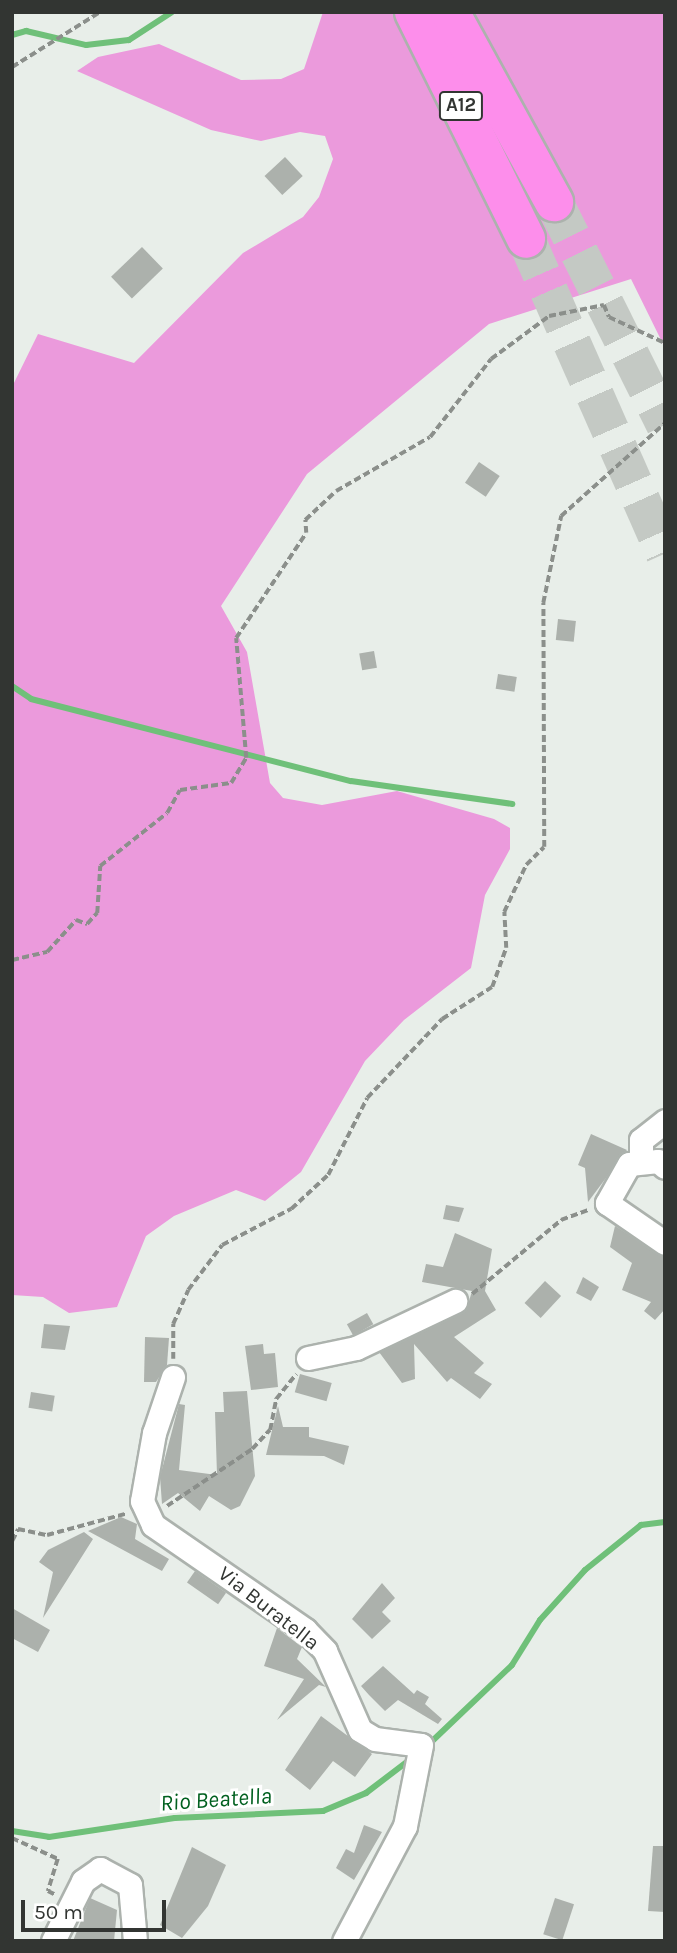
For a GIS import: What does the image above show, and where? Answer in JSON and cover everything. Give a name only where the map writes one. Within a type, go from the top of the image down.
[{"type":"highway","name":"A12","points":[[414,12],[526,239]]},
{"type":"highway","name":"A12","points":[[450,12],[554,201]]},
{"type":"street","points":[[641,1161],[641,1140],[665,1121]]},
{"type":"street","points":[[665,1167],[641,1161],[629,1164],[607,1203],[665,1243]]},
{"type":"street","points":[[308,1358],[356,1348],[455,1301]]},
{"type":"street","points":[[153,1525],[142,1500],[154,1433],[173,1377]]},
{"type":"street","name":"Via Buratella","points":[[153,1525],[305,1630],[325,1651],[360,1730],[374,1739],[421,1745],[405,1826],[344,1941]]},
{"type":"street","points":[[53,1941],[83,1881],[100,1869],[130,1885],[135,1941]]},
{"type":"path","points":[[12,67],[100,12]]},
{"type":"path","points":[[12,960],[47,952],[76,920],[87,925],[97,913],[100,866],[167,813],[180,790],[231,783],[246,758],[236,638],[306,533],[304,520],[336,491],[430,437],[491,359],[549,316],[604,305],[609,317],[665,342]]},
{"type":"path","points":[[173,1377],[173,1324],[188,1290],[222,1244],[291,1209],[328,1175],[367,1098],[442,1019],[492,988],[506,948],[504,912],[526,865],[544,847],[543,603],[561,516],[665,423]]},
{"type":"path","points":[[455,1301],[485,1289],[561,1220],[607,1203]]},
{"type":"path","points":[[142,1500],[160,1511],[252,1449],[270,1430],[276,1399],[308,1358]]},
{"type":"path","points":[[12,1541],[18,1529],[47,1535],[86,1529],[121,1512],[153,1525]]},
{"type":"path","points":[[14,1839],[58,1859],[50,1906]]},
{"type":"shaded area","points":[[323,12],[665,12],[665,348],[631,279],[489,324],[307,474],[221,606],[247,652],[270,783],[283,798],[322,805],[397,791],[494,819],[510,828],[510,849],[485,895],[471,968],[404,1020],[365,1061],[301,1172],[265,1201],[236,1190],[174,1216],[146,1236],[117,1307],[69,1313],[43,1297],[12,1295],[12,387],[38,334],[134,363],[243,253],[303,217],[319,197],[333,159],[325,136],[300,132],[261,141],[211,130],[77,71],[98,57],[159,44],[241,80],[281,79],[304,69]]},
{"type":"building","points":[[285,157],[303,176],[282,195],[265,176]]},
{"type":"building","points":[[142,247],[163,269],[132,298],[111,277]]},
{"type":"building","points":[[479,462],[500,476],[486,497],[465,483]]},
{"type":"building","points":[[558,619],[576,621],[574,642],[556,640]]},
{"type":"building","points":[[374,651],[377,668],[362,670],[359,654]]},
{"type":"building","points":[[498,674],[517,677],[514,692],[496,689]]},
{"type":"building","points":[[591,1134],[627,1150],[588,1202],[585,1168],[578,1165]]},
{"type":"building","points":[[446,1205],[464,1208],[459,1222],[443,1219]]},
{"type":"building","points":[[615,1226],[665,1257],[665,1309],[655,1320],[644,1311],[651,1302],[622,1290],[632,1263],[610,1247]]},
{"type":"building","points":[[455,1233],[492,1249],[485,1291],[496,1310],[454,1337],[484,1363],[474,1373],[492,1384],[480,1399],[451,1378],[447,1382],[414,1344],[415,1379],[402,1383],[379,1352],[467,1308],[472,1291],[422,1282],[426,1264],[443,1267]]},
{"type":"building","points":[[583,1277],[599,1287],[591,1301],[576,1293]]},
{"type":"building","points":[[545,1281],[561,1296],[541,1318],[525,1303]]},
{"type":"building","points":[[367,1313],[373,1324],[353,1336],[347,1324]]},
{"type":"building","points":[[44,1324],[70,1326],[65,1350],[41,1348]]},
{"type":"building","points":[[145,1337],[169,1338],[167,1365],[156,1382],[144,1382]]},
{"type":"building","points":[[263,1344],[264,1354],[275,1353],[278,1387],[251,1390],[245,1346]]},
{"type":"building","points":[[300,1374],[332,1383],[326,1401],[295,1392]]},
{"type":"building","points":[[247,1391],[255,1476],[240,1506],[231,1510],[209,1496],[200,1511],[178,1493],[162,1504],[160,1477],[179,1404],[185,1405],[179,1470],[217,1475],[215,1412],[224,1412],[223,1392]]},
{"type":"building","points":[[31,1392],[55,1396],[52,1412],[28,1408]]},
{"type":"building","points":[[278,1406],[283,1427],[309,1427],[309,1437],[349,1446],[344,1465],[324,1456],[266,1455]]},
{"type":"building","points":[[121,1517],[137,1524],[135,1539],[169,1559],[162,1571],[88,1531]]},
{"type":"building","points":[[84,1532],[93,1539],[43,1618],[53,1572],[39,1562],[48,1550]]},
{"type":"building","points":[[195,1571],[226,1593],[218,1604],[187,1582]]},
{"type":"building","points":[[382,1583],[395,1598],[382,1612],[391,1621],[372,1639],[352,1619]]},
{"type":"building","points":[[12,1608],[50,1630],[38,1652],[12,1638]]},
{"type":"building","points":[[277,1628],[302,1647],[297,1659],[326,1687],[319,1685],[277,1720],[304,1679],[264,1666]]},
{"type":"building","points":[[383,1666],[414,1694],[417,1690],[429,1697],[425,1704],[442,1719],[438,1724],[398,1700],[385,1711],[369,1695],[361,1686]]},
{"type":"building","points":[[321,1716],[372,1754],[355,1777],[333,1761],[310,1790],[285,1770]]},
{"type":"building","points":[[364,1825],[382,1832],[354,1880],[336,1868],[346,1849],[354,1853]]},
{"type":"building","points":[[653,1846],[665,1846],[665,1912],[648,1911]]},
{"type":"building","points":[[192,1847],[226,1865],[208,1906],[182,1938],[160,1925]]},
{"type":"building","points":[[90,1898],[117,1910],[114,1941],[73,1941]]},
{"type":"building","points":[[555,1898],[574,1904],[562,1940],[543,1934]]},
{"type":"waterway","points":[[12,35],[26,31],[86,45],[129,40],[172,12]]},
{"type":"waterway","points":[[12,686],[31,699],[351,781],[512,804]]},
{"type":"waterway","name":"Rio Beatella","points":[[427,1746],[512,1665],[540,1620],[585,1570],[641,1525],[665,1522]]},
{"type":"waterway","name":"Rio Beatella","points":[[12,1831],[49,1837],[175,1818],[323,1811],[366,1793],[412,1758]]},
{"type":"tunnel","points":[[554,202],[665,425]]},
{"type":"tunnel","points":[[526,239],[665,554]]}]
